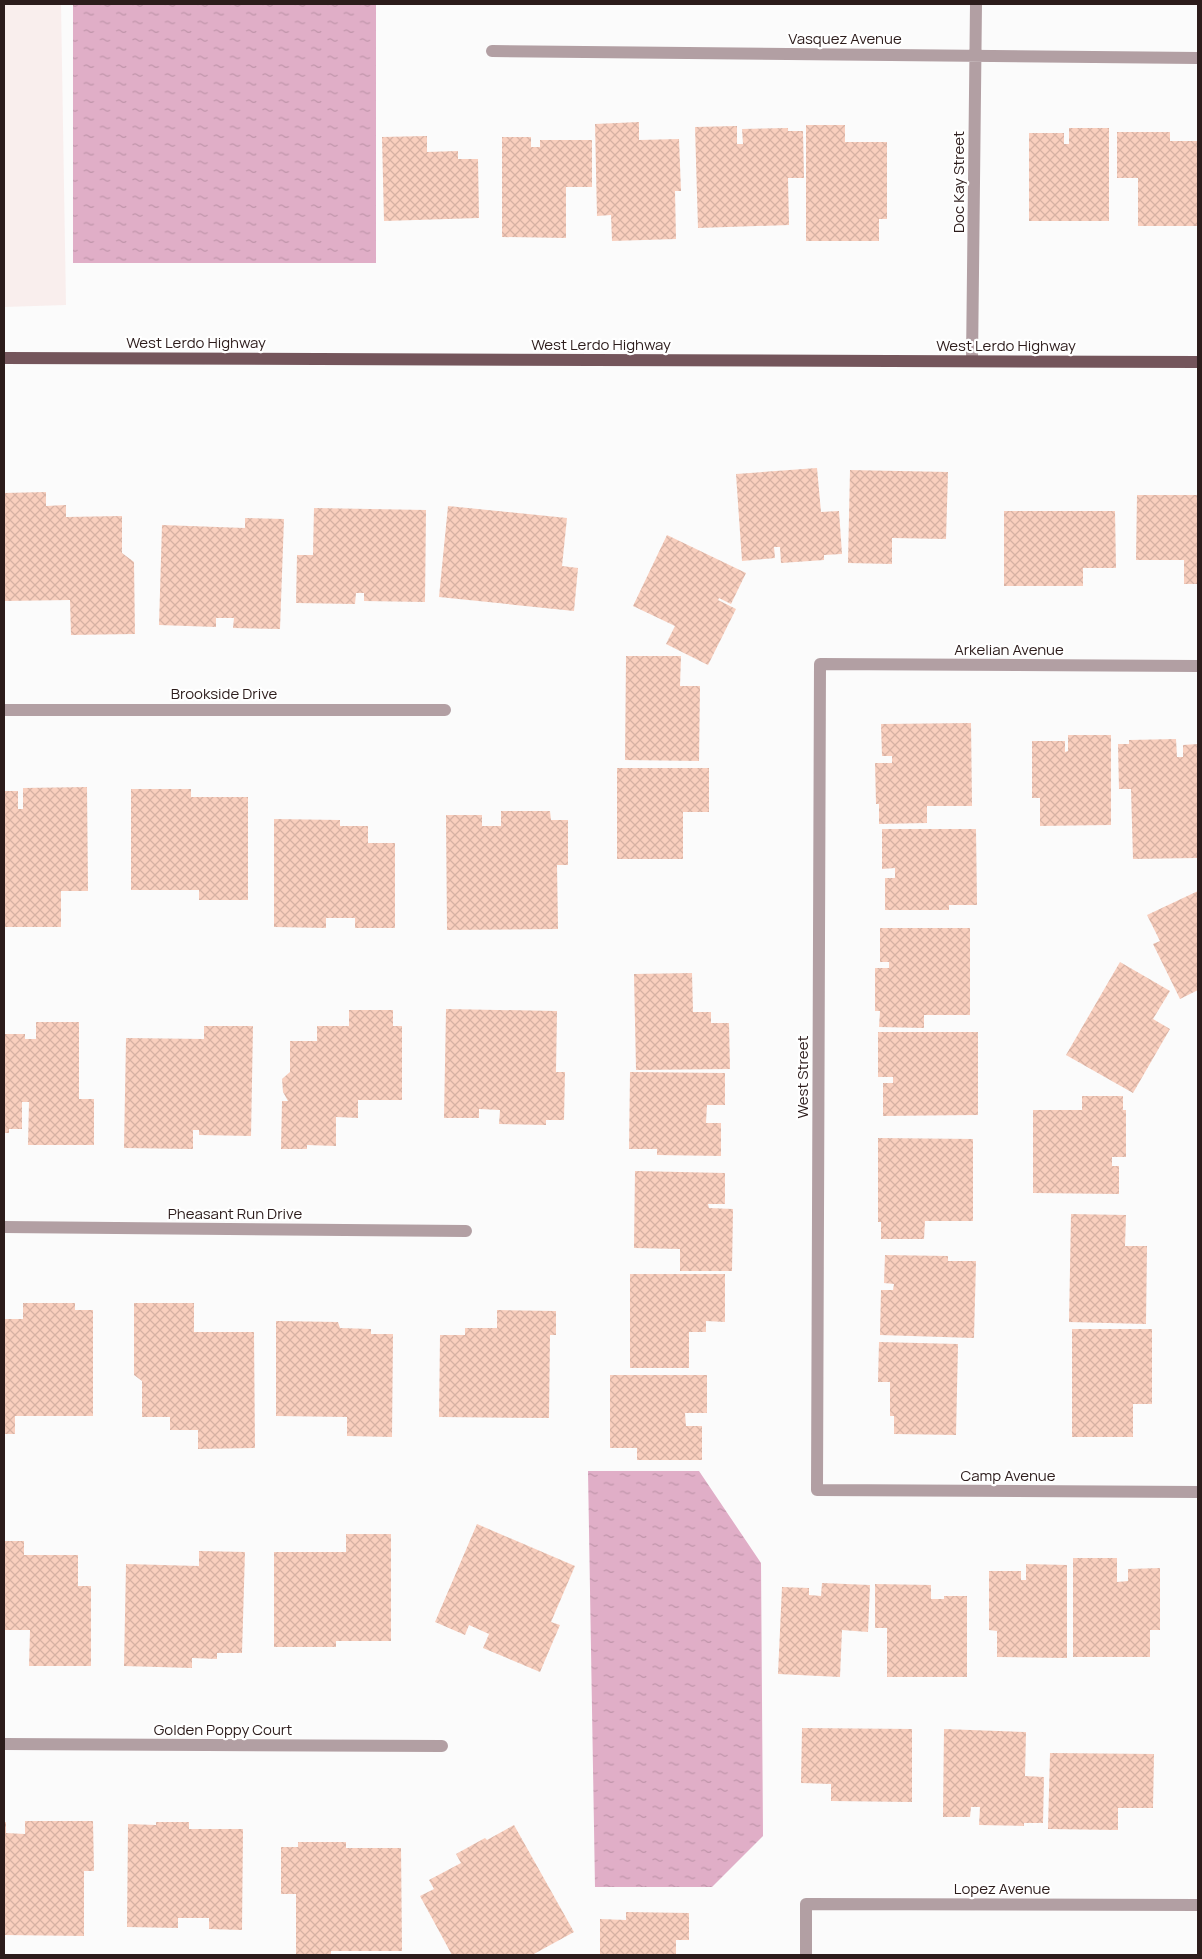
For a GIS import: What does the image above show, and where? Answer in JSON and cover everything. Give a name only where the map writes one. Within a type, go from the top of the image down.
[{"type":"main road","name":"West Lerdo Highway","points":[[4,358],[1198,362]]},
{"type":"street","name":"Doc Kay Street","points":[[972,361],[976,4]]},
{"type":"street","name":"Vasquez Avenue","points":[[492,51],[1198,58]]},
{"type":"street","name":"Arkelian Avenue","points":[[820,664],[1198,666]]},
{"type":"street","name":"West Street","points":[[817,1490],[820,664]]},
{"type":"street","name":"Brookside Drive","points":[[4,710],[445,710]]},
{"type":"street","name":"Pheasant Run Drive","points":[[4,1227],[466,1231]]},
{"type":"street","name":"Camp Avenue","points":[[817,1490],[1198,1492]]},
{"type":"street","name":"Golden Poppy Court","points":[[4,1744],[442,1746]]},
{"type":"street","name":"Lopez Avenue","points":[[806,1955],[806,1904],[1198,1905]]},
{"type":"shaded area","points":[[4,4],[61,4],[66,305],[4,307]]},
{"type":"water","points":[[73,4],[376,4],[376,263],[73,263]]},
{"type":"water","points":[[588,1471],[699,1471],[761,1563],[763,1836],[712,1887],[595,1887]]},
{"type":"building","points":[[639,122],[639,140],[679,139],[681,191],[675,191],[676,239],[612,241],[611,215],[597,216],[595,124]]},
{"type":"building","points":[[806,125],[845,125],[845,142],[887,142],[887,219],[879,219],[879,241],[806,241]]},
{"type":"building","points":[[737,126],[737,144],[743,144],[742,129],[788,128],[788,131],[803,131],[804,178],[788,178],[789,225],[698,228],[695,127]]},
{"type":"building","points":[[1069,128],[1109,128],[1109,221],[1029,221],[1029,133],[1064,133],[1064,144],[1069,144]]},
{"type":"building","points":[[1117,132],[1170,132],[1170,141],[1198,141],[1198,226],[1138,226],[1138,178],[1117,178]]},
{"type":"building","points":[[427,136],[427,152],[458,151],[458,159],[478,159],[479,218],[384,221],[382,137]]},
{"type":"building","points":[[502,137],[531,137],[531,147],[540,147],[540,140],[592,140],[592,187],[566,187],[566,238],[502,237]]},
{"type":"building","points":[[817,468],[821,512],[839,511],[842,554],[824,555],[824,560],[781,563],[780,547],[774,547],[775,558],[742,561],[736,474]]},
{"type":"building","points":[[850,470],[948,472],[946,539],[892,538],[892,564],[848,563]]},
{"type":"building","points":[[46,492],[46,506],[66,505],[66,517],[122,516],[122,553],[134,562],[135,634],[71,635],[70,600],[4,601],[4,493]]},
{"type":"building","points":[[1137,495],[1198,495],[1198,584],[1184,584],[1184,560],[1136,560]]},
{"type":"building","points":[[448,506],[567,518],[562,566],[578,568],[574,611],[439,597]]},
{"type":"building","points":[[314,508],[426,510],[425,602],[364,601],[364,593],[356,593],[355,604],[296,603],[297,555],[313,555]]},
{"type":"building","points":[[1004,511],[1115,511],[1116,568],[1083,568],[1083,586],[1004,586]]},
{"type":"building","points":[[245,518],[284,519],[280,629],[233,628],[234,618],[216,618],[216,627],[159,625],[162,525],[245,528]]},
{"type":"building","points":[[667,535],[746,573],[731,604],[719,598],[718,600],[736,609],[708,665],[666,644],[675,626],[633,606]]},
{"type":"building","points":[[626,656],[681,656],[680,686],[700,686],[699,761],[625,760]]},
{"type":"building","points":[[971,723],[972,806],[927,806],[927,823],[879,824],[879,804],[876,804],[875,763],[892,763],[892,756],[882,756],[881,724]]},
{"type":"building","points":[[1068,735],[1111,735],[1111,825],[1040,826],[1040,798],[1032,798],[1032,741],[1065,741],[1065,752],[1068,751]]},
{"type":"building","points":[[1176,739],[1177,757],[1183,757],[1183,745],[1198,744],[1198,858],[1133,859],[1131,789],[1119,789],[1118,744],[1129,744],[1129,740]]},
{"type":"building","points":[[617,768],[709,768],[709,812],[683,812],[683,859],[617,859]]},
{"type":"building","points":[[87,787],[88,891],[61,891],[61,927],[4,927],[4,791],[18,791],[18,809],[23,809],[23,788]]},
{"type":"building","points":[[131,789],[191,789],[191,797],[248,797],[248,900],[199,900],[199,890],[131,890]]},
{"type":"building","points":[[501,811],[550,811],[551,820],[568,820],[568,865],[557,865],[558,929],[447,930],[446,815],[482,815],[482,826],[501,826]]},
{"type":"building","points":[[274,819],[340,820],[340,826],[368,826],[368,843],[395,843],[395,928],[355,928],[355,918],[326,918],[326,928],[274,927]]},
{"type":"building","points":[[882,829],[976,829],[977,905],[949,905],[949,910],[885,910],[885,878],[895,878],[895,868],[882,869]]},
{"type":"building","points":[[1198,891],[1198,990],[1180,999],[1153,944],[1160,941],[1147,915]]},
{"type":"building","points":[[880,928],[970,928],[970,1015],[924,1015],[924,1028],[879,1027],[880,1011],[875,1011],[875,968],[889,968],[889,962],[880,962]]},
{"type":"building","points":[[1120,962],[1170,991],[1153,1019],[1170,1029],[1133,1093],[1066,1055]]},
{"type":"building","points":[[692,973],[693,1012],[711,1012],[711,1023],[729,1023],[730,1069],[636,1070],[634,974]]},
{"type":"building","points":[[446,1009],[557,1011],[556,1072],[565,1072],[564,1120],[546,1120],[546,1125],[499,1124],[500,1110],[479,1109],[479,1118],[444,1118]]},
{"type":"building","points":[[349,1010],[393,1010],[393,1026],[402,1026],[402,1100],[358,1100],[358,1118],[336,1117],[336,1146],[307,1145],[307,1149],[281,1149],[282,1101],[288,1101],[283,1092],[282,1079],[290,1072],[290,1041],[317,1041],[317,1026],[349,1026]]},
{"type":"building","points":[[36,1022],[79,1022],[79,1099],[94,1099],[94,1145],[28,1145],[29,1102],[22,1102],[22,1129],[9,1129],[9,1133],[4,1133],[4,1034],[25,1034],[25,1039],[36,1039]]},
{"type":"building","points":[[204,1026],[253,1026],[251,1136],[199,1135],[199,1130],[193,1130],[193,1149],[124,1148],[126,1038],[204,1039]]},
{"type":"building","points":[[878,1032],[978,1032],[978,1115],[883,1116],[883,1083],[893,1083],[893,1077],[878,1077]]},
{"type":"building","points":[[630,1072],[725,1073],[725,1105],[707,1105],[706,1123],[721,1123],[721,1156],[657,1155],[657,1149],[629,1149]]},
{"type":"building","points":[[1082,1096],[1123,1096],[1123,1110],[1126,1110],[1126,1157],[1112,1157],[1112,1166],[1119,1166],[1119,1194],[1033,1193],[1033,1110],[1082,1110]]},
{"type":"building","points":[[878,1138],[973,1139],[973,1221],[925,1221],[924,1239],[881,1239],[881,1222],[878,1222]]},
{"type":"building","points":[[635,1171],[725,1173],[725,1204],[708,1204],[709,1208],[733,1209],[732,1271],[680,1271],[680,1249],[634,1248]]},
{"type":"building","points":[[1071,1214],[1126,1215],[1125,1246],[1147,1246],[1146,1324],[1069,1322]]},
{"type":"building","points":[[885,1255],[948,1256],[948,1261],[976,1261],[974,1338],[880,1335],[881,1290],[893,1290],[894,1284],[884,1283]]},
{"type":"building","points":[[630,1274],[725,1274],[725,1322],[706,1321],[706,1332],[689,1332],[689,1368],[630,1368]]},
{"type":"building","points":[[23,1303],[75,1303],[75,1310],[93,1310],[93,1416],[15,1416],[15,1434],[4,1434],[4,1319],[23,1319]]},
{"type":"building","points":[[134,1303],[194,1303],[194,1332],[254,1332],[255,1448],[198,1449],[198,1430],[170,1430],[170,1417],[142,1417],[142,1381],[134,1375]]},
{"type":"building","points":[[497,1310],[556,1311],[556,1335],[550,1335],[549,1418],[439,1417],[440,1335],[465,1335],[465,1328],[497,1328]]},
{"type":"building","points":[[276,1321],[338,1322],[340,1328],[371,1329],[371,1334],[393,1334],[392,1437],[347,1436],[347,1417],[276,1416]]},
{"type":"building","points":[[1072,1329],[1152,1329],[1152,1404],[1133,1404],[1133,1437],[1072,1437]]},
{"type":"building","points":[[879,1342],[958,1344],[956,1435],[894,1434],[894,1416],[890,1416],[890,1382],[878,1382]]},
{"type":"building","points":[[610,1375],[707,1375],[707,1413],[685,1413],[686,1426],[702,1426],[702,1460],[637,1460],[637,1448],[610,1448]]},
{"type":"building","points":[[477,1524],[575,1566],[551,1622],[560,1625],[540,1672],[483,1648],[489,1634],[469,1625],[465,1635],[435,1622]]},
{"type":"building","points":[[346,1534],[391,1534],[391,1641],[336,1641],[336,1647],[274,1647],[274,1552],[346,1552]]},
{"type":"building","points":[[4,1541],[24,1541],[24,1555],[78,1555],[78,1586],[91,1586],[91,1666],[29,1666],[30,1630],[4,1630]]},
{"type":"building","points":[[199,1551],[245,1552],[242,1653],[217,1653],[217,1659],[192,1658],[192,1668],[124,1666],[126,1564],[199,1566]]},
{"type":"building","points":[[1073,1558],[1117,1558],[1117,1582],[1128,1581],[1128,1569],[1160,1568],[1160,1630],[1150,1630],[1150,1657],[1073,1657]]},
{"type":"building","points":[[1026,1564],[1067,1565],[1067,1658],[997,1657],[997,1631],[989,1630],[989,1571],[1021,1571],[1021,1580],[1026,1580]]},
{"type":"building","points":[[822,1583],[870,1585],[868,1632],[842,1630],[840,1677],[778,1674],[782,1587],[809,1588],[809,1595],[821,1596]]},
{"type":"building","points":[[875,1584],[931,1585],[931,1599],[944,1599],[944,1596],[967,1596],[967,1677],[887,1677],[887,1628],[875,1628]]},
{"type":"building","points":[[802,1728],[912,1729],[912,1802],[831,1801],[831,1784],[801,1783]]},
{"type":"building","points":[[944,1729],[1026,1732],[1025,1776],[1044,1777],[1043,1823],[1024,1823],[1024,1826],[979,1825],[980,1807],[971,1807],[970,1817],[943,1817]]},
{"type":"building","points":[[1050,1753],[1154,1754],[1153,1808],[1118,1808],[1118,1830],[1048,1829]]},
{"type":"building","points":[[25,1821],[93,1821],[94,1871],[84,1871],[84,1936],[4,1935],[4,1822],[6,1822],[6,1833],[25,1834]]},
{"type":"building","points":[[156,1822],[189,1822],[189,1829],[243,1829],[242,1930],[209,1929],[209,1918],[178,1918],[178,1928],[127,1927],[128,1824],[156,1825]]},
{"type":"building","points":[[514,1825],[574,1932],[532,1955],[452,1955],[420,1896],[434,1889],[429,1880],[461,1863],[456,1854]]},
{"type":"building","points":[[298,1842],[346,1842],[346,1848],[401,1848],[402,1951],[331,1951],[331,1955],[296,1955],[296,1894],[281,1894],[281,1847],[298,1847]]},
{"type":"building","points":[[626,1912],[689,1913],[689,1940],[676,1940],[676,1955],[600,1955],[600,1919],[626,1920]]}]
